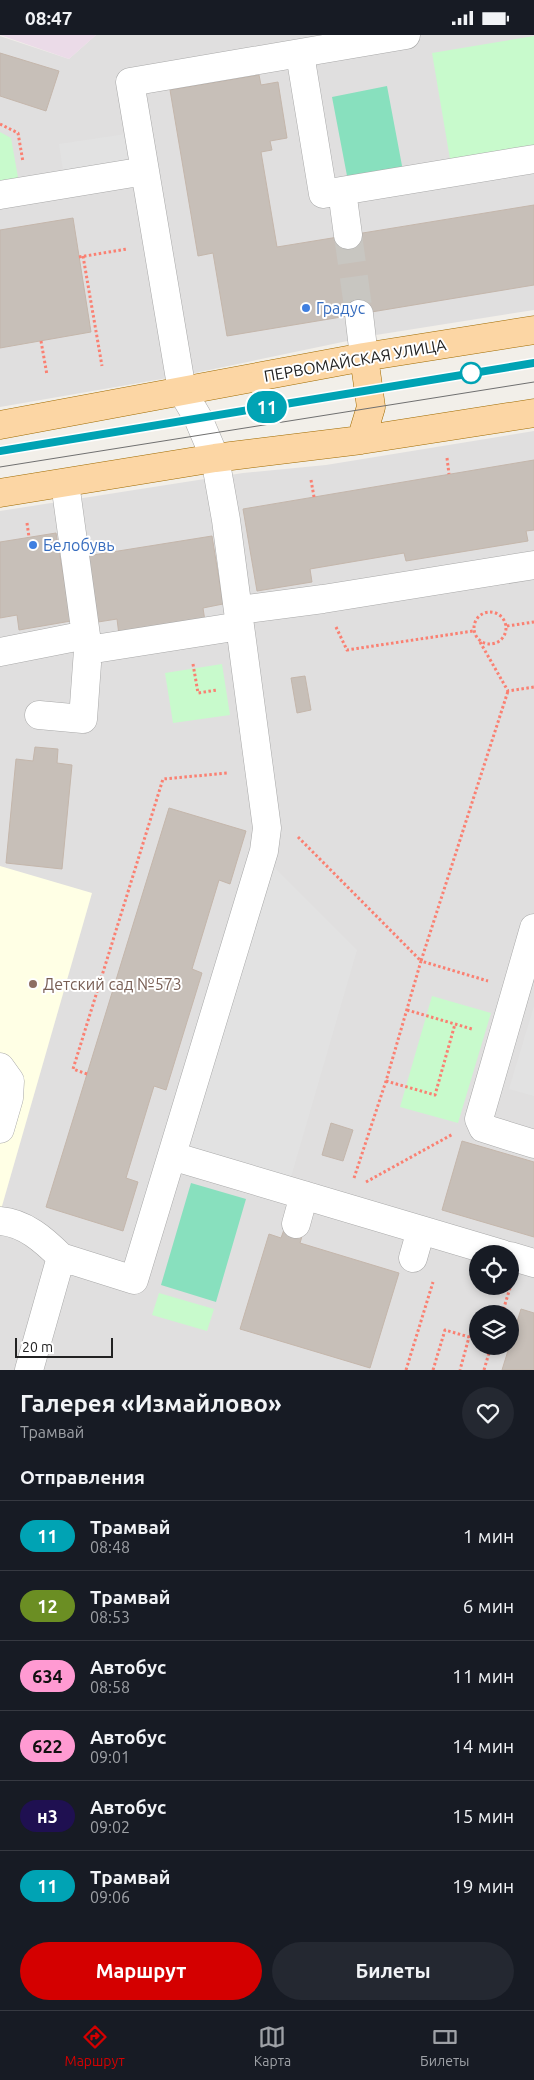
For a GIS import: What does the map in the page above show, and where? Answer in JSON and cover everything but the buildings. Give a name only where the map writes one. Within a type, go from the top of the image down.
[{"type":"main road","name":"ПЕРВОМАЙСКАЯ УЛИЦА","points":[[0,425],[364,357],[534,330]]},
{"type":"main road","points":[[361,440],[371,407],[364,357]]},
{"type":"main road","points":[[0,493],[215,458],[361,440],[534,413]]},
{"type":"lane","points":[[0,1221],[12,1222],[42,1238],[62,1257],[143,1282],[172,1156],[264,851],[267,827],[240,618],[215,458],[198,418],[182,391],[130,82],[406,35]]},
{"type":"lane","points":[[300,54],[323,194],[534,159]]},
{"type":"lane","points":[[0,195],[145,171]]},
{"type":"lane","points":[[342,191],[348,235]]},
{"type":"lane","points":[[359,314],[364,357]]},
{"type":"lane","points":[[40,715],[83,719],[87,642],[65,483]]},
{"type":"lane","points":[[0,652],[87,642],[240,618],[323,599],[534,565]]},
{"type":"lane","points":[[534,928],[478,1119],[483,1129],[534,1145]]},
{"type":"lane","points":[[0,1067],[10,1081],[9,1098],[0,1129]]},
{"type":"lane","points":[[172,1156],[304,1195],[348,1199],[433,1233],[472,1245]]},
{"type":"lane","points":[[296,1223],[304,1195]]},
{"type":"lane","points":[[413,1258],[433,1233]]},
{"type":"lane","points":[[29,1370],[62,1257]]},
{"type":"lane","points":[[519,1259],[534,1263]]},
{"type":"path","points":[[0,124],[18,133],[27,191]]},
{"type":"path","points":[[102,367],[81,257],[157,244]]},
{"type":"path","points":[[41,341],[47,375]]},
{"type":"path","points":[[446,458],[448,474]]},
{"type":"path","points":[[311,479],[314,497]]},
{"type":"path","points":[[27,523],[29,537]]},
{"type":"path","points":[[323,599],[347,650],[473,631]]},
{"type":"path","points":[[348,1199],[508,691],[473,631],[476,618],[488,611],[500,614],[507,626],[504,639],[493,645],[480,642]]},
{"type":"path","points":[[507,626],[534,622]]},
{"type":"path","points":[[194,668],[198,693],[226,689]]},
{"type":"path","points":[[508,691],[534,687]]},
{"type":"path","points":[[87,1074],[73,1069],[163,779],[230,773]]},
{"type":"path","points":[[264,803],[422,961],[516,989]]},
{"type":"path","points":[[407,1010],[477,1031]]},
{"type":"path","points":[[386,1081],[435,1095],[455,1025]]},
{"type":"path","points":[[348,1199],[478,1119]]},
{"type":"path","points":[[406,1370],[433,1233]]},
{"type":"path","points":[[433,1370],[445,1330],[469,1337],[460,1370]]},
{"type":"path","points":[[484,1370],[488,1355]]},
{"type":"shaded area","points":[[0,35],[96,35],[69,59]]},
{"type":"shaded area","points":[[96,35],[534,35],[534,310],[376,335],[185,375],[0,407],[0,36],[69,59]]},
{"type":"shaded area","points":[[126,134],[131,159],[63,170],[59,144]]},
{"type":"shaded area","points":[[534,431],[534,1370],[0,1370],[0,511],[243,473],[326,465]]},
{"type":"shaded area","points":[[272,865],[357,950],[291,1177],[188,1147]]},
{"type":"shaded area","name":"Детский сад №573","points":[[0,866],[92,893],[0,1213]]},
{"type":"shaded area","points":[[534,1006],[534,1096],[509,1089]]},
{"type":"green space","points":[[534,36],[534,152],[451,165],[432,53]]},
{"type":"green space","points":[[387,86],[403,171],[348,181],[332,97]]},
{"type":"green space","points":[[0,132],[11,138],[19,183],[0,186]]},
{"type":"green space","points":[[222,664],[230,715],[173,723],[165,673]]},
{"type":"green space","points":[[432,996],[491,1013],[458,1123],[400,1107]]},
{"type":"green space","points":[[191,1183],[246,1199],[216,1302],[161,1285]]},
{"type":"green space","points":[[159,1293],[214,1309],[207,1331],[152,1315]]},
{"type":"tunnel","points":[[348,235],[359,314]]},
{"type":"tram line","points":[[0,451],[534,363]]},
{"type":"tram line","name":"11","points":[[0,451],[534,363]]},
{"type":"tram line","points":[[0,467],[534,382]]},
{"type":"place","name":"Градус","points":[[306,308]]},
{"type":"place","name":"Белобувь","points":[[33,545]]},
{"type":"place","name":"Детский сад №573","points":[[33,984]]}]
